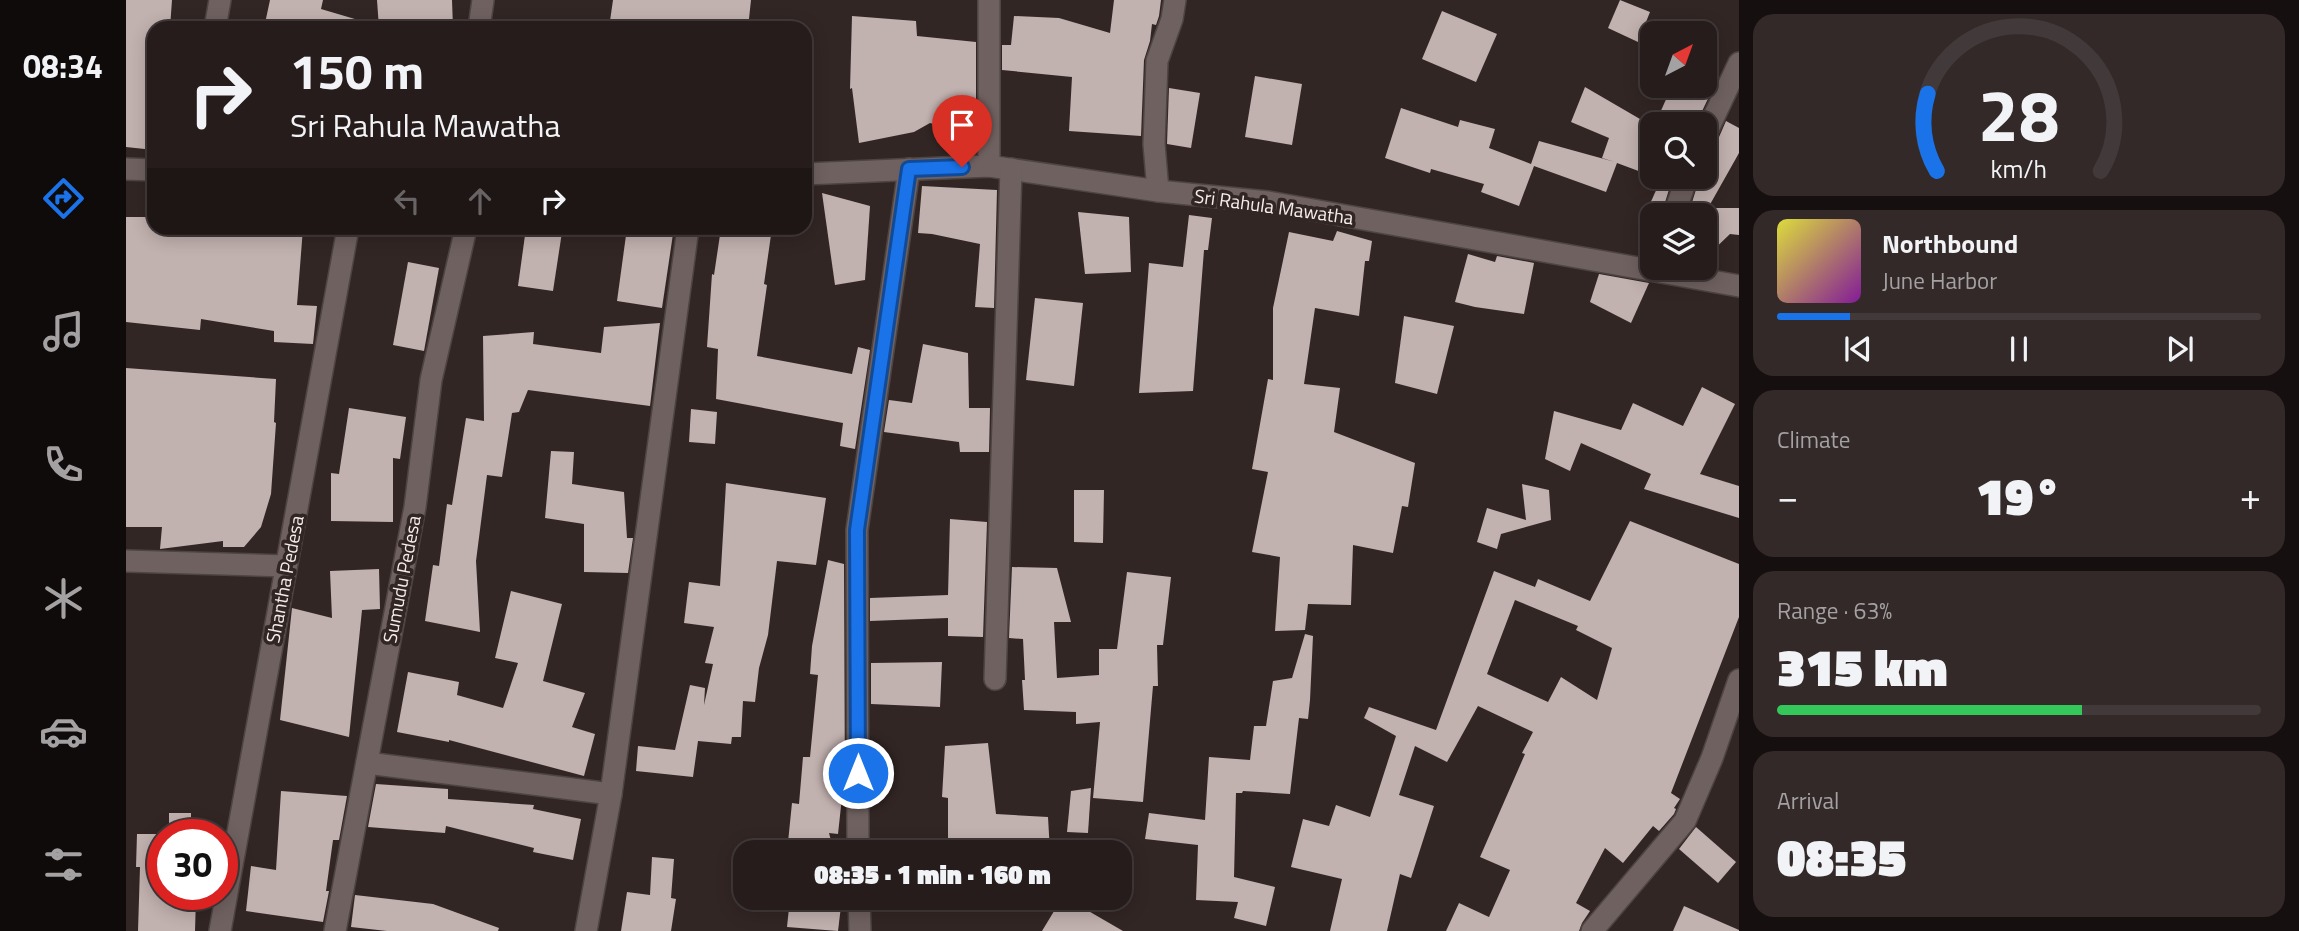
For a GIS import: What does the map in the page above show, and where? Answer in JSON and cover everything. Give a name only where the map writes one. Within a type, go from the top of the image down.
[{"type":"street","points":[[216,21],[220,0]]},
{"type":"street","points":[[480,21],[483,0]]},
{"type":"street","points":[[989,0],[989,166]]},
{"type":"street","points":[[1158,191],[1154,144],[1157,61],[1172,19],[1175,0]]},
{"type":"street","points":[[1716,112],[1739,62]]},
{"type":"street","name":"Sri Rahula Mawatha","points":[[812,174],[989,166],[1158,191],[1268,202],[1640,266]]},
{"type":"street","points":[[126,169],[147,170]]},
{"type":"street","points":[[858,840],[857,530],[909,169]]},
{"type":"street","points":[[995,679],[1011,169]]},
{"type":"street","name":"Shantha Pedesa","points":[[220,931],[347,235]]},
{"type":"street","name":"Sumudu Pedesa","points":[[335,931],[415,506],[430,380],[464,235]]},
{"type":"street","points":[[586,931],[611,794],[687,235]]},
{"type":"street","name":"Sri Rahula Mawatha","points":[[1710,280],[1739,286]]},
{"type":"street","points":[[126,561],[286,566]]},
{"type":"street","points":[[1592,931],[1685,821],[1712,758],[1739,680]]},
{"type":"street","points":[[367,763],[611,794]]},
{"type":"street","points":[[859,910],[860,931]]},
{"type":"building","points":[[126,0],[172,0],[170,21],[147,21],[147,149],[126,147]]},
{"type":"building","points":[[270,0],[323,0],[321,9],[362,21],[266,21]]},
{"type":"building","points":[[377,0],[452,0],[453,21],[378,21]]},
{"type":"building","points":[[613,0],[751,0],[749,21],[610,21]]},
{"type":"building","points":[[1114,0],[1161,0],[1159,16],[1156,25],[1152,24],[1144,60],[1141,136],[1069,131],[1072,77],[1002,70],[1002,45],[1011,45],[1014,16],[1059,18],[1110,33]]},
{"type":"building","points":[[1620,0],[1650,12],[1646,21],[1640,21],[1638,42],[1608,28]]},
{"type":"building","points":[[1442,11],[1497,34],[1476,82],[1422,59]]},
{"type":"building","points":[[852,16],[916,21],[917,36],[976,42],[976,108],[958,131],[930,123],[914,132],[859,143],[852,88],[850,89]]},
{"type":"building","points":[[1255,76],[1302,84],[1292,145],[1245,137]]},
{"type":"building","points":[[1585,87],[1640,119],[1640,172],[1617,163],[1606,192],[1534,166],[1519,206],[1481,192],[1484,184],[1431,169],[1430,173],[1385,158],[1401,108],[1458,127],[1460,120],[1495,129],[1489,148],[1531,164],[1539,141],[1615,162],[1602,158],[1609,138],[1571,122]]},
{"type":"building","points":[[1169,88],[1200,93],[1191,148],[1167,144]]},
{"type":"building","points":[[1667,98],[1708,98],[1702,112],[1660,112]]},
{"type":"building","points":[[1726,121],[1739,128],[1739,153],[1711,203],[1692,203],[1696,189],[1717,189],[1717,142]]},
{"type":"building","points":[[922,186],[997,190],[994,308],[975,307],[980,244],[918,233]]},
{"type":"building","points":[[1657,189],[1669,189],[1665,203],[1650,203]]},
{"type":"building","points":[[822,193],[870,206],[865,280],[835,285]]},
{"type":"building","points":[[1717,208],[1739,208],[1739,235],[1730,234],[1717,246]]},
{"type":"building","points":[[1078,212],[1129,217],[1131,272],[1085,274]]},
{"type":"building","points":[[1189,215],[1212,218],[1208,250],[1204,250],[1193,391],[1139,393],[1149,263],[1183,267]]},
{"type":"building","points":[[126,217],[147,217],[147,235],[302,235],[297,305],[317,306],[313,344],[274,342],[274,331],[201,319],[200,330],[126,322]]},
{"type":"building","points":[[1337,231],[1372,241],[1369,261],[1365,261],[1359,316],[1315,308],[1304,384],[1340,388],[1334,432],[1415,463],[1408,507],[1402,506],[1393,553],[1353,545],[1351,605],[1308,604],[1305,630],[1275,631],[1280,557],[1252,552],[1268,472],[1252,469],[1268,379],[1273,380],[1273,308],[1289,232],[1333,241]]},
{"type":"building","points":[[525,235],[562,235],[553,291],[518,286]]},
{"type":"building","points":[[626,235],[673,235],[662,308],[617,301]]},
{"type":"building","points":[[720,235],[771,235],[757,356],[852,374],[858,347],[870,350],[855,449],[840,446],[843,423],[716,399],[718,349],[707,347],[712,274],[714,275]]},
{"type":"building","points":[[1468,254],[1495,262],[1497,256],[1534,263],[1524,314],[1455,302]]},
{"type":"building","points":[[408,262],[439,268],[424,351],[393,345]]},
{"type":"building","points":[[1599,274],[1649,283],[1631,323],[1590,302]]},
{"type":"building","points":[[1035,298],[1083,303],[1074,386],[1026,380]]},
{"type":"building","points":[[1404,316],[1454,326],[1437,394],[1395,383]]},
{"type":"building","points":[[660,323],[650,406],[528,390],[519,412],[512,413],[502,477],[487,475],[476,561],[480,632],[425,621],[433,565],[439,566],[447,504],[452,505],[466,418],[484,421],[483,336],[534,332],[533,344],[601,353],[604,327]]},
{"type":"building","points":[[923,344],[968,353],[969,408],[990,408],[989,452],[960,452],[959,442],[884,432],[889,400],[912,403]]},
{"type":"building","points":[[126,368],[276,379],[271,494],[261,527],[244,547],[223,547],[223,541],[160,549],[162,527],[126,527]]},
{"type":"building","points":[[1702,387],[1735,404],[1700,474],[1739,486],[1739,518],[1644,489],[1651,474],[1581,443],[1570,471],[1545,459],[1554,411],[1621,430],[1633,403],[1683,426]]},
{"type":"building","points":[[349,408],[406,417],[400,459],[393,458],[393,522],[331,521],[331,473],[339,474]]},
{"type":"building","points":[[691,409],[717,412],[715,444],[689,442]]},
{"type":"building","points":[[551,451],[574,452],[572,484],[624,492],[627,538],[633,538],[628,573],[584,572],[584,524],[545,518]]},
{"type":"building","points":[[726,483],[826,498],[816,565],[777,561],[768,635],[759,668],[755,702],[743,701],[741,737],[732,737],[731,744],[698,741],[693,777],[636,771],[638,746],[675,750],[690,685],[705,688],[704,705],[713,664],[705,663],[714,627],[684,623],[689,582],[720,586]]},
{"type":"building","points":[[1522,484],[1549,490],[1551,520],[1501,534],[1497,549],[1477,542],[1487,508],[1526,520]]},
{"type":"building","points":[[1074,490],[1104,490],[1103,543],[1074,542]]},
{"type":"building","points":[[950,519],[987,522],[983,637],[948,636],[948,618],[870,621],[870,598],[948,595]]},
{"type":"building","points":[[1630,521],[1739,564],[1739,617],[1671,793],[1680,799],[1674,808],[1674,814],[1659,831],[1653,826],[1623,863],[1605,848],[1576,903],[1590,911],[1579,931],[1446,931],[1459,903],[1489,917],[1510,870],[1480,857],[1533,732],[1478,706],[1447,762],[1415,746],[1399,795],[1434,806],[1411,878],[1400,874],[1387,931],[1330,931],[1342,879],[1291,867],[1303,819],[1329,826],[1336,805],[1370,817],[1396,736],[1364,718],[1369,707],[1436,730],[1494,571],[1535,587],[1538,579],[1590,601]],"holes":[[[1515,600],[1578,626],[1576,630],[1612,648],[1597,700],[1561,677],[1548,702],[1487,674]]]},
{"type":"building","points":[[828,560],[844,564],[845,797],[842,797],[838,834],[829,833],[831,840],[788,840],[792,803],[799,804],[803,757],[810,757],[818,675],[810,674],[812,646]]},
{"type":"building","points":[[1012,567],[1057,568],[1071,622],[1054,622],[1057,678],[1099,675],[1099,649],[1117,649],[1127,572],[1171,577],[1163,645],[1157,645],[1158,686],[1153,686],[1143,802],[1093,798],[1100,722],[1076,724],[1076,712],[1024,710],[1023,639],[1009,638]]},
{"type":"building","points":[[379,569],[380,609],[362,610],[349,737],[280,720],[292,608],[332,618],[330,571]]},
{"type":"building","points":[[511,591],[562,604],[543,681],[585,693],[572,727],[595,734],[584,776],[449,740],[397,732],[408,672],[459,682],[457,695],[503,708],[518,663],[495,658]]},
{"type":"building","points":[[1305,634],[1313,636],[1310,700],[1308,719],[1299,718],[1290,794],[1243,791],[1236,793],[1234,877],[1275,887],[1266,926],[1234,918],[1238,902],[1196,900],[1198,845],[1145,839],[1149,813],[1205,820],[1209,757],[1250,760],[1254,726],[1266,726],[1273,681],[1292,678]]},
{"type":"building","points":[[942,662],[940,707],[871,704],[871,663]]},
{"type":"building","points":[[988,743],[996,814],[1048,817],[1049,840],[948,840],[948,798],[942,797],[945,746]]},
{"type":"building","points":[[376,784],[448,789],[448,799],[534,805],[533,809],[581,819],[573,860],[533,852],[534,848],[446,826],[445,833],[368,827]]},
{"type":"building","points":[[1091,788],[1088,833],[1067,832],[1071,791]]},
{"type":"building","points":[[281,791],[347,796],[339,840],[333,840],[326,891],[329,891],[323,922],[246,911],[251,866],[276,870]]},
{"type":"building","points":[[169,813],[191,813],[191,819],[169,819]]},
{"type":"building","points":[[1696,827],[1736,862],[1718,883],[1679,849]]},
{"type":"building","points":[[137,834],[147,834],[147,910],[196,910],[195,931],[138,931],[140,867],[136,867]]},
{"type":"building","points":[[652,857],[674,859],[671,898],[676,899],[671,931],[621,931],[627,892],[650,895]]},
{"type":"building","points":[[355,895],[433,904],[499,928],[498,931],[387,931],[351,927]]},
{"type":"building","points":[[1684,906],[1739,930],[1739,931],[1673,931]]},
{"type":"building","points":[[789,910],[841,910],[838,931],[787,927]]},
{"type":"building","points":[[1055,910],[1087,910],[1123,931],[1042,931]]},
{"type":"route","points":[[858,773],[857,530],[909,169],[962,167]]}]
